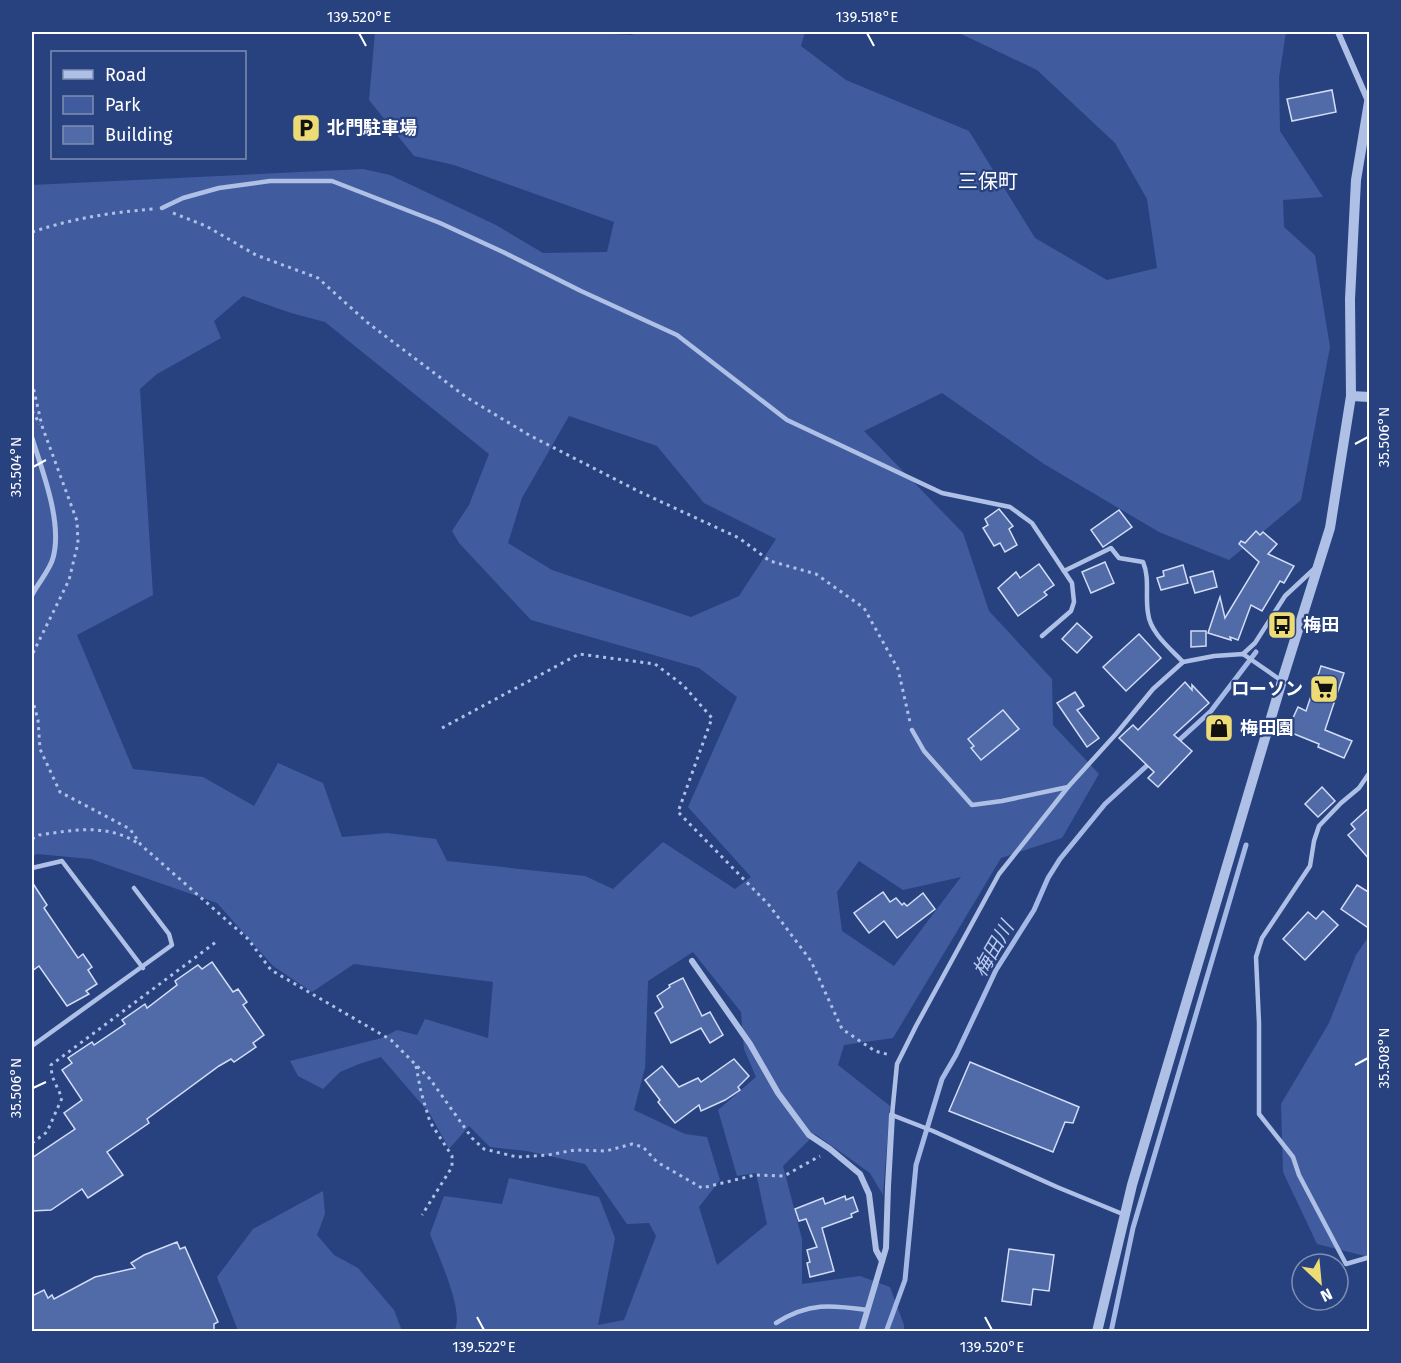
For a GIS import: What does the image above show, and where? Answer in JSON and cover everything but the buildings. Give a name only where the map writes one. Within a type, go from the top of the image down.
[{"type":"street","points":[[1097,1332],[1132,1185],[1282,681],[1330,528],[1351,396],[1350,300],[1356,180],[1369,99],[1338,32]]},
{"type":"street","points":[[1351,396],[1370,397]]},
{"type":"street","points":[[32,438],[46,478],[55,528],[53,558],[32,594]]},
{"type":"street","points":[[692,961],[750,1044],[778,1093],[809,1135],[831,1149],[860,1174],[869,1194],[876,1250],[882,1261]]},
{"type":"street","points":[[861,1332],[886,1248],[892,1115]]},
{"type":"lane","points":[[162,208],[183,198],[219,188],[270,181],[332,181],[503,252],[581,291],[677,334],[787,420],[942,493],[1010,507],[1032,523],[1072,583],[1074,602],[1071,611],[1042,636]]},
{"type":"lane","points":[[1064,571],[1112,548],[1119,558],[1143,562],[1147,570],[1150,622],[1154,630],[1183,663]]},
{"type":"lane","points":[[1125,1215],[913,1122],[892,1115],[897,1064],[999,874],[1068,787],[1153,689],[1183,663],[1214,656],[1244,654],[1255,643],[1285,596],[1319,564]]},
{"type":"lane","points":[[1244,654],[1282,681]]},
{"type":"lane","points":[[912,730],[924,751],[972,805],[1068,787]]},
{"type":"lane","points":[[1370,772],[1359,788],[1319,826],[1310,866],[1262,938],[1256,957],[1259,1113],[1293,1157],[1299,1175],[1346,1264],[1370,1257]]},
{"type":"lane","points":[[32,868],[62,861],[142,968]]},
{"type":"lane","points":[[32,1046],[172,945],[169,934],[134,888]]},
{"type":"lane","points":[[776,1323],[795,1311],[833,1305],[868,1310]]},
{"type":"path","points":[[32,232],[109,212],[162,208],[206,226],[256,255],[318,278],[368,323],[466,398],[529,435],[638,491],[740,538],[770,561],[816,573],[864,608],[898,669],[912,730]]},
{"type":"path","points":[[32,411],[42,426]]},
{"type":"path","points":[[442,728],[579,654],[655,664],[684,685],[712,718],[678,812],[776,915],[811,961],[842,1029],[876,1051],[900,1059]]},
{"type":"path","points":[[32,698],[38,720],[40,749],[60,792],[130,830],[141,845],[248,939],[271,970],[391,1040],[444,1097],[472,1138],[484,1149],[517,1157],[575,1150],[606,1151],[632,1144],[643,1147],[657,1162],[702,1188],[755,1175],[784,1176],[806,1164]]},
{"type":"path","points":[[32,839],[39,836],[92,829],[106,830],[141,845]]},
{"type":"path","points":[[32,1143],[47,1132],[62,1098],[52,1077],[51,1065],[216,942]]},
{"type":"path","points":[[415,1064],[430,1122],[452,1155],[453,1167],[423,1215]]},
{"type":"green space","points":[[375,32],[575,32],[632,35],[636,32],[805,32],[801,46],[846,80],[969,131],[1035,238],[1107,280],[1157,268],[1147,199],[1115,143],[1037,70],[957,32],[1286,32],[1279,77],[1280,131],[1323,197],[1283,200],[1284,227],[1315,255],[1330,347],[1301,500],[1229,560],[1159,532],[1044,464],[942,393],[864,431],[963,533],[989,611],[1052,679],[1053,725],[1099,774],[1062,838],[1001,858],[893,1038],[844,1045],[838,1065],[890,1106],[883,1195],[870,1173],[815,1134],[783,1166],[802,1239],[802,1284],[860,1276],[890,1287],[904,1325],[904,1331],[454,1331],[457,1323],[454,1298],[430,1234],[444,1196],[502,1204],[509,1178],[599,1197],[615,1238],[598,1325],[624,1320],[656,1236],[649,1223],[627,1224],[585,1164],[527,1151],[490,1147],[469,1126],[449,1149],[430,1114],[381,1057],[340,1072],[323,1089],[298,1076],[290,1061],[382,1038],[397,1030],[417,1035],[425,1019],[488,1038],[493,982],[354,964],[312,992],[273,966],[217,903],[91,859],[37,854],[32,856],[32,185],[363,169],[390,175],[496,225],[543,253],[607,252],[614,222],[454,165],[414,156],[369,100]],"holes":[[[243,296],[325,322],[489,454],[469,505],[452,531],[459,543],[531,620],[699,668],[737,697],[688,807],[751,877],[735,889],[663,842],[613,889],[585,876],[447,861],[436,839],[387,833],[342,837],[323,783],[278,763],[254,806],[203,777],[133,769],[77,635],[153,595],[140,389],[157,374],[221,338],[214,321]],[[569,416],[657,446],[704,503],[776,539],[739,596],[691,617],[552,570],[508,543],[522,498]],[[859,861],[903,890],[961,877],[894,966],[842,931],[837,892]],[[693,952],[741,1012],[744,1049],[756,1077],[718,1110],[737,1176],[756,1173],[767,1224],[717,1265],[699,1207],[720,1180],[707,1137],[685,1134],[634,1110],[645,1068],[648,981]]]},
{"type":"green space","points":[[1369,936],[1369,1257],[1317,1244],[1283,1172],[1281,1104],[1329,1023],[1356,955]]},
{"type":"green space","points":[[323,1191],[325,1214],[317,1235],[334,1255],[358,1268],[394,1310],[402,1331],[237,1331],[217,1277],[253,1229]]},
{"type":"waterway","name":"梅田川","points":[[1176,743],[1211,711],[1256,652]]},
{"type":"waterway","name":"梅田川","points":[[886,1332],[905,1280],[916,1165],[942,1079],[956,1055],[996,970],[1034,910],[1048,878],[1060,859],[1105,804],[1152,761]]},
{"type":"waterway","points":[[1111,1332],[1133,1228],[1246,845]]},
{"type":"place","name":"北門駐車場","points":[[306,128]]},
{"type":"place","name":"梅田","points":[[1282,625]]},
{"type":"place","name":"ローソン","points":[[1324,689]]},
{"type":"place","name":"梅田園","points":[[1219,728]]},
{"type":"district","name":"三保町","points":[[988,181]]}]
